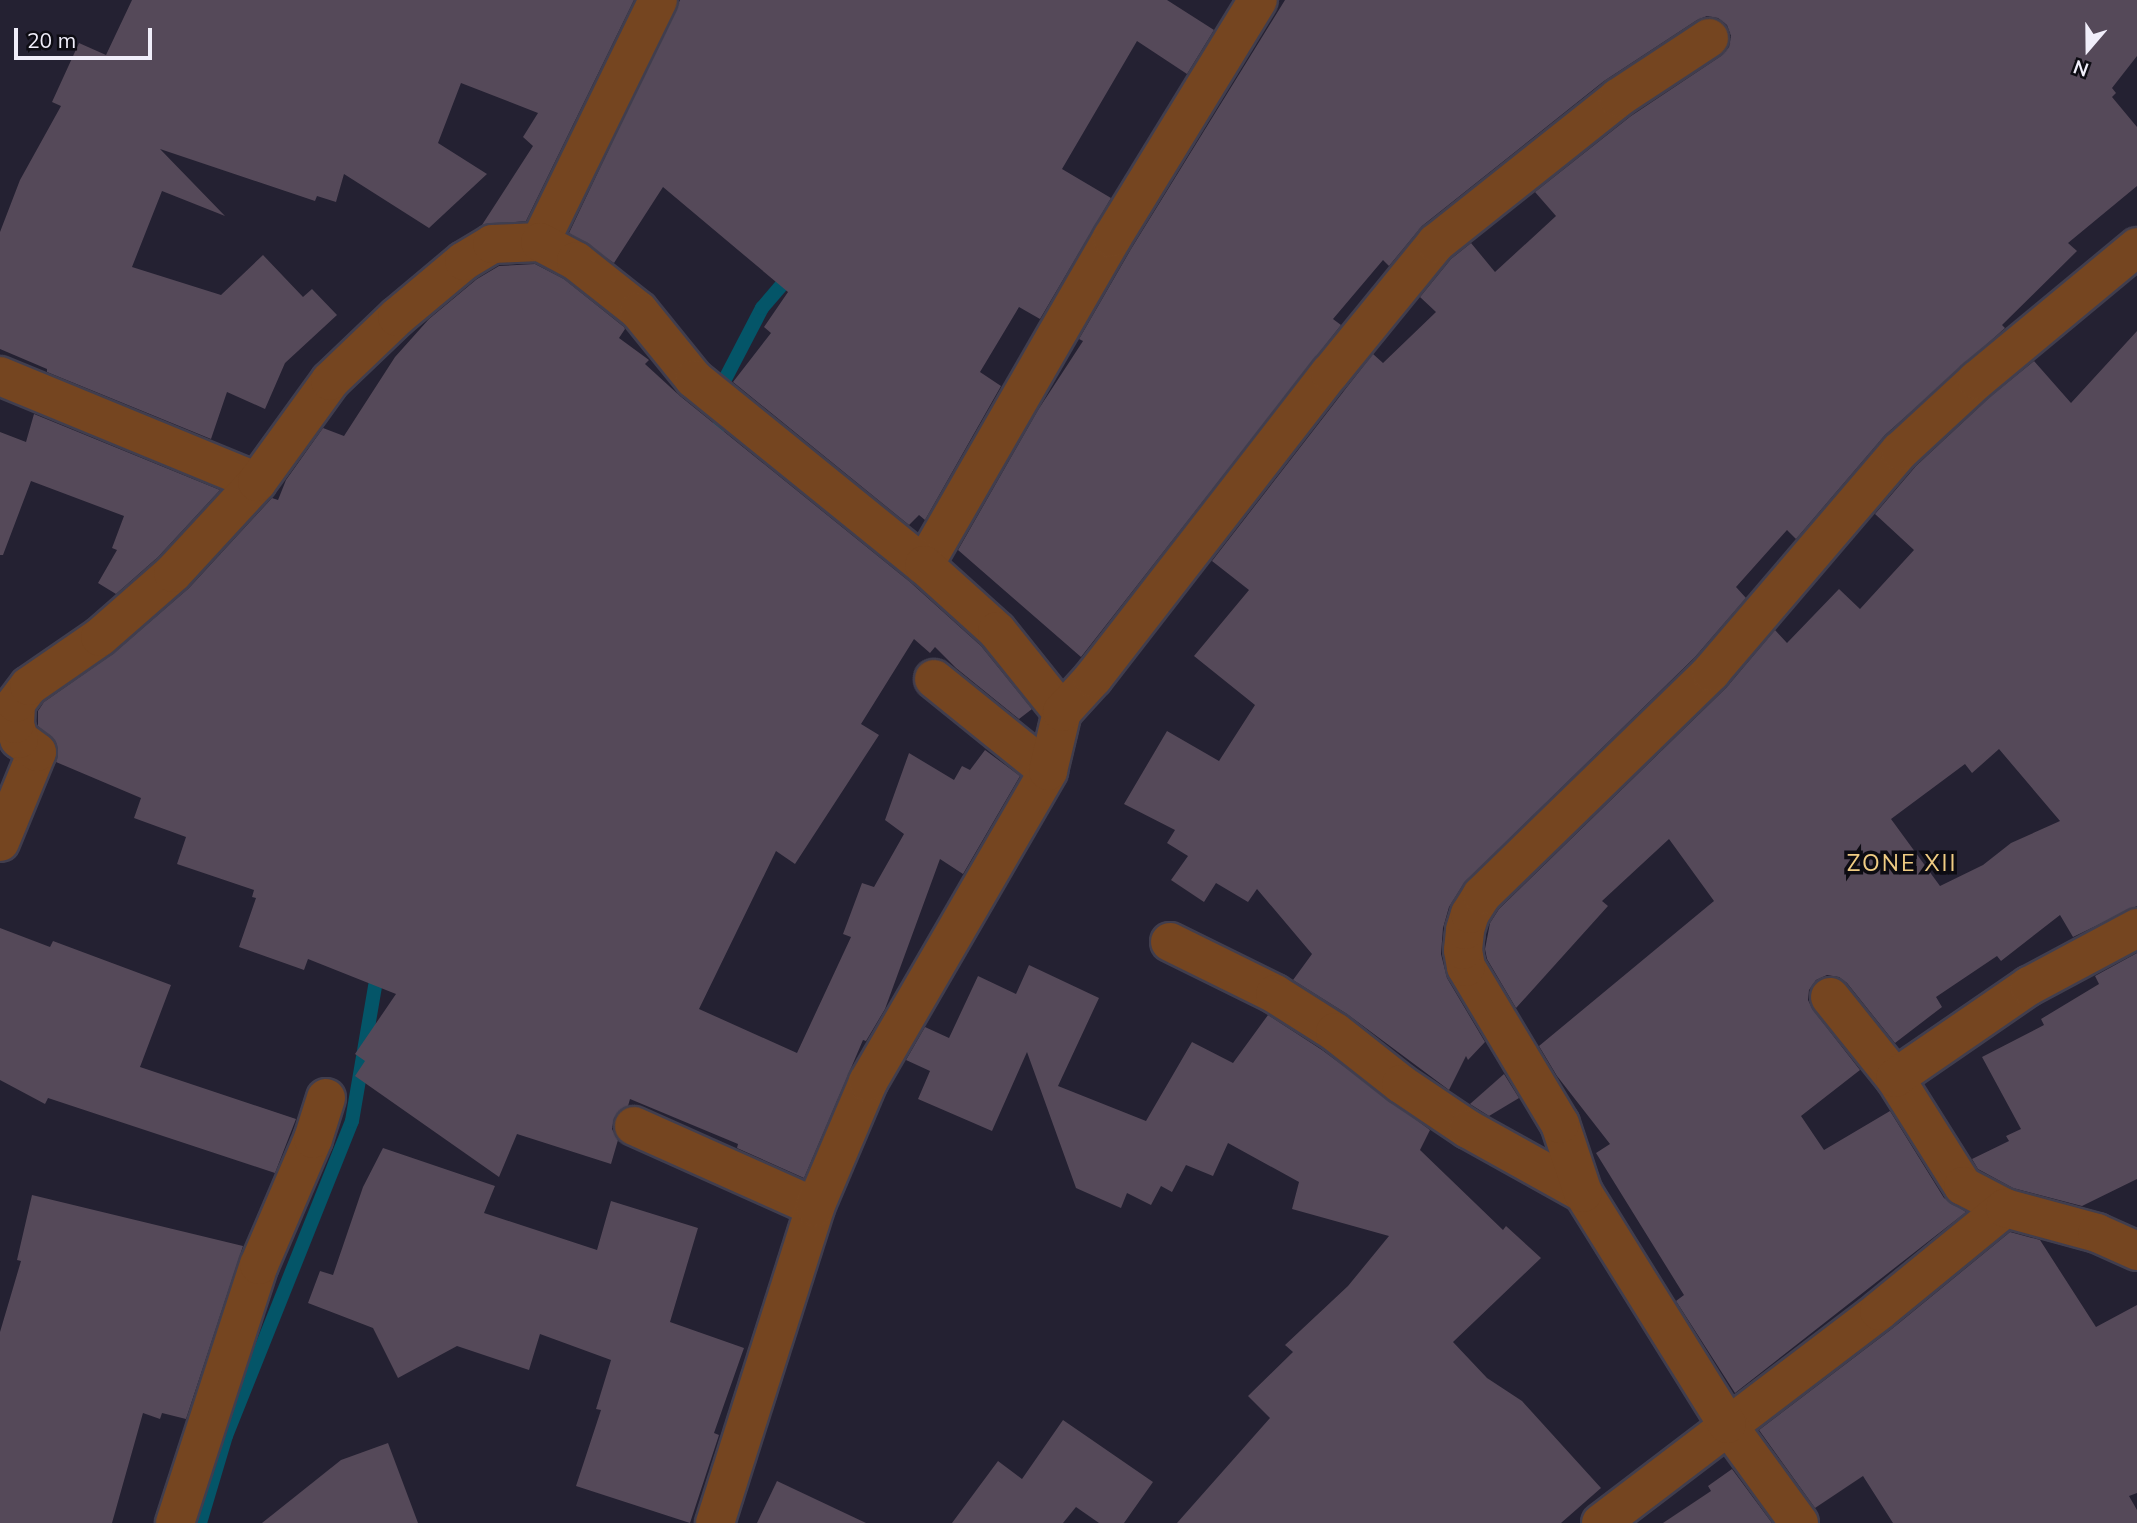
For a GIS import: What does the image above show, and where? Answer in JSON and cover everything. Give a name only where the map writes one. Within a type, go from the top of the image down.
[{"type":"street","points":[[540,242],[657,0]]},
{"type":"street","points":[[924,565],[1112,238],[1258,0]]},
{"type":"street","points":[[715,1523],[815,1207],[868,1082],[1048,771],[1062,712],[1093,678],[1330,373],[1436,243],[1618,98],[1709,38]]},
{"type":"street","points":[[0,842],[37,752],[19,739],[15,724],[16,704],[30,686],[51,668],[100,637],[173,573],[257,482],[330,381],[397,317],[464,261],[492,244],[540,242],[576,261],[639,311],[694,379],[924,565],[997,631],[1062,712]]},
{"type":"street","points":[[1799,1523],[1727,1424],[1583,1193],[1560,1124],[1466,967],[1463,950],[1471,914],[1482,895],[1711,672],[1900,451],[1977,380],[2137,247]]},
{"type":"street","points":[[0,376],[257,482]]},
{"type":"street","points":[[934,679],[1048,771]]},
{"type":"street","points":[[1895,1078],[2029,986],[2137,928]]},
{"type":"street","points":[[1170,942],[1275,994],[1335,1032],[1401,1084],[1468,1129],[1583,1193]]},
{"type":"street","points":[[1830,997],[1895,1078],[1963,1186],[2005,1208],[2097,1233],[2137,1251]]},
{"type":"street","points":[[175,1523],[259,1265],[313,1139],[326,1098]]},
{"type":"street","points":[[634,1126],[815,1207]]},
{"type":"street","points":[[1601,1523],[1727,1424],[1880,1311],[2005,1208]]},
{"type":"building","points":[[132,0],[634,0],[526,221],[482,225],[533,146],[523,137],[538,113],[461,83],[438,143],[487,174],[429,228],[344,174],[336,202],[317,196],[315,201],[160,149],[225,216],[162,191],[132,267],[221,295],[263,255],[303,297],[312,289],[337,315],[285,363],[265,409],[227,392],[211,439],[47,372],[47,369],[0,349],[0,232],[20,180],[61,106],[52,102],[79,43],[106,55]]},
{"type":"building","points":[[680,0],[1167,0],[1214,30],[1187,74],[1137,41],[1062,169],[1111,198],[1040,319],[1019,307],[980,372],[1001,386],[925,520],[919,515],[909,525],[733,382],[771,333],[764,327],[788,292],[663,187],[614,263],[569,233]]},
{"type":"building","points":[[1285,0],[2137,0],[2137,56],[2112,88],[2116,93],[2112,97],[2137,127],[2137,186],[2068,243],[2077,251],[2002,325],[2005,328],[1885,435],[1796,539],[1787,530],[1736,587],[1746,598],[1695,657],[1464,883],[1449,907],[1443,928],[1441,954],[1447,978],[1485,1042],[1468,1060],[1466,1056],[1449,1090],[1347,1014],[1293,980],[1312,954],[1257,889],[1248,902],[1216,883],[1204,902],[1171,880],[1188,856],[1167,843],[1175,830],[1124,804],[1167,731],[1219,761],[1255,705],[1194,656],[1249,590],[1212,561],[1373,354],[1383,363],[1436,312],[1420,297],[1451,259],[1471,243],[1495,272],[1556,216],[1535,192],[1631,116],[1721,56],[1729,47],[1731,36],[1727,25],[1718,18],[1707,16],[1697,20],[1604,81],[1422,226],[1389,266],[1383,260],[1333,319],[1341,325],[1081,657],[958,550],[1038,410],[1083,341],[1079,339],[1131,249]]},
{"type":"building","points":[[535,264],[564,279],[624,327],[619,338],[649,360],[645,364],[680,396],[910,582],[981,646],[1032,709],[1019,719],[956,668],[935,647],[930,653],[914,639],[861,724],[879,735],[795,864],[776,851],[699,1009],[797,1053],[851,937],[843,934],[862,883],[874,887],[904,834],[885,820],[909,753],[954,780],[962,766],[970,770],[985,750],[1020,776],[963,874],[940,859],[885,1009],[866,1041],[863,1040],[804,1178],[737,1148],[738,1144],[630,1099],[628,1106],[614,1118],[612,1129],[618,1140],[611,1164],[517,1134],[499,1177],[355,1076],[365,1061],[355,1054],[396,994],[308,959],[304,970],[239,947],[256,898],[252,897],[254,890],[177,864],[186,837],[134,818],[141,798],[56,762],[56,742],[38,726],[38,711],[44,702],[114,653],[189,588],[272,498],[278,500],[286,480],[323,428],[344,436],[395,357],[429,319],[477,279],[499,266]]},
{"type":"building","points":[[2137,331],[2137,906],[2073,937],[2060,915],[2001,961],[1997,956],[1936,997],[1942,1007],[1895,1043],[1847,983],[1839,977],[1827,975],[1816,980],[1809,990],[1808,1000],[1860,1070],[1801,1116],[1824,1150],[1890,1111],[1944,1198],[1966,1212],[1735,1393],[1676,1301],[1684,1295],[1596,1153],[1610,1144],[1557,1076],[1539,1046],[1714,901],[1669,839],[1602,901],[1608,906],[1516,1008],[1487,959],[1485,949],[1490,923],[1499,909],[1726,688],[1775,630],[1787,643],[1839,589],[1860,609],[1914,550],[1875,514],[1916,466],[1991,396],[2034,361],[2071,403]],"holes":[[[1999,749],[2060,821],[2011,843],[1983,865],[1940,886],[1891,819],[1965,764],[1972,773]]]},
{"type":"building","points":[[34,414],[220,490],[158,557],[116,594],[98,583],[117,550],[112,548],[124,516],[31,481],[3,555],[0,555],[0,432],[26,442]]},
{"type":"building","points":[[0,928],[50,947],[53,941],[171,985],[140,1067],[296,1119],[275,1173],[48,1098],[45,1104],[0,1080]]},
{"type":"building","points":[[2137,953],[2137,1179],[2082,1206],[2013,1188],[1978,1169],[1972,1159],[2009,1141],[2006,1136],[2021,1129],[1982,1057],[2044,1025],[2041,1019],[2099,984],[2095,976]]},
{"type":"building","points":[[1029,965],[1099,998],[1058,1086],[1146,1121],[1192,1042],[1233,1063],[1268,1015],[1322,1050],[1430,1130],[1420,1150],[1503,1230],[1506,1226],[1541,1258],[1453,1342],[1487,1378],[1522,1401],[1601,1488],[1561,1523],[1177,1523],[1270,1418],[1248,1396],[1293,1352],[1285,1345],[1348,1286],[1389,1236],[1292,1209],[1299,1182],[1228,1143],[1213,1176],[1186,1165],[1172,1192],[1161,1186],[1151,1205],[1127,1193],[1121,1208],[1076,1188],[1027,1052],[992,1131],[918,1099],[930,1071],[906,1060],[925,1027],[949,1038],[978,976],[1016,994]]},
{"type":"building","points":[[1504,1074],[1519,1098],[1489,1116],[1470,1104]]},
{"type":"building","points":[[383,1148],[495,1186],[484,1213],[597,1250],[611,1201],[698,1228],[670,1322],[744,1348],[714,1433],[719,1435],[690,1523],[576,1486],[601,1410],[596,1409],[611,1360],[540,1334],[529,1370],[457,1346],[398,1378],[373,1328],[308,1303],[320,1271],[333,1275],[363,1187]]},
{"type":"building","points":[[32,1195],[243,1246],[186,1419],[162,1413],[160,1419],[143,1413],[112,1523],[0,1523],[0,1332],[21,1261],[17,1260]]},
{"type":"building","points":[[2010,1232],[2040,1240],[2096,1327],[2137,1305],[2137,1493],[2129,1496],[2137,1510],[2137,1523],[1893,1523],[1863,1476],[1815,1508],[1759,1430],[1893,1328]]},
{"type":"building","points":[[1063,1420],[1153,1482],[1124,1523],[1099,1523],[1076,1507],[1063,1523],[952,1523],[998,1461],[1022,1479]]},
{"type":"building","points":[[388,1443],[418,1523],[262,1523],[341,1460]]},
{"type":"building","points":[[1732,1469],[1772,1523],[1663,1523],[1711,1491],[1708,1486]]},
{"type":"building","points":[[777,1481],[866,1523],[757,1523]]},
{"type":"waterway","points":[[709,442],[720,425],[723,383],[762,308],[792,273]]},
{"type":"waterway","points":[[200,1523],[226,1436],[352,1121],[378,969]]},
{"type":"district","name":"ZONE XII","points":[[1902,863]]}]
